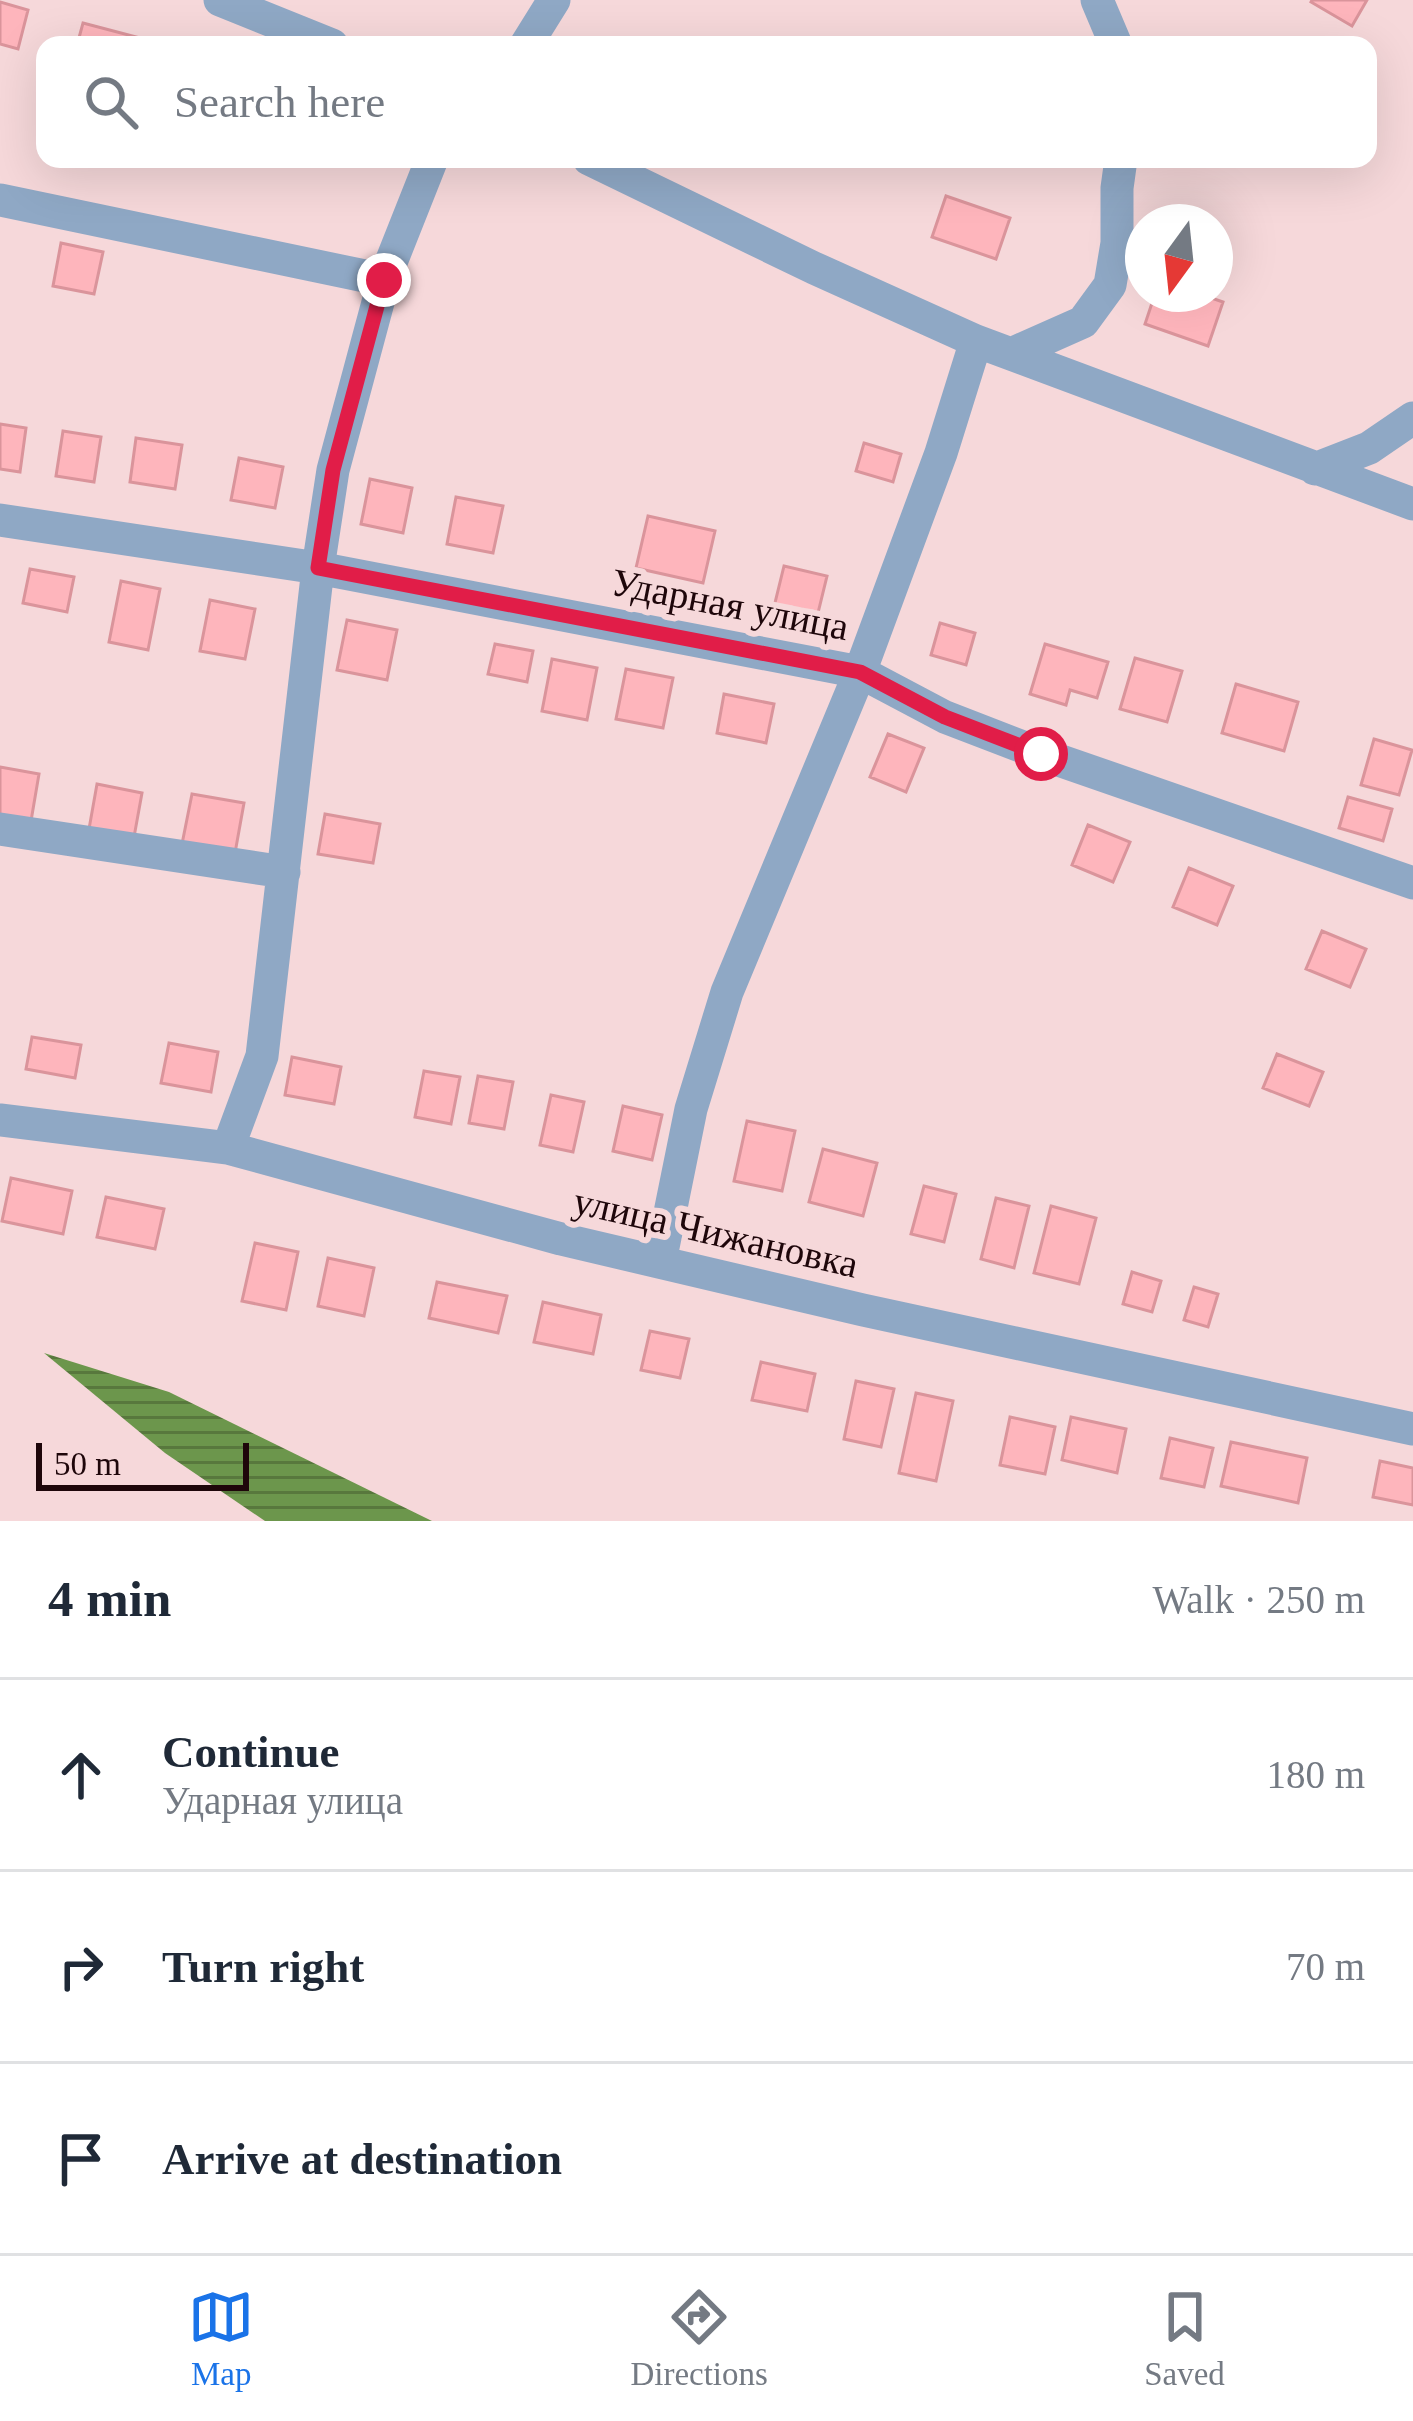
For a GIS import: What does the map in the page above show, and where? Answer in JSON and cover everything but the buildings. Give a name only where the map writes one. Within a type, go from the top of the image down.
[{"type":"street","points":[[220,0],[310,36]]},
{"type":"street","points":[[532,36],[554,0]]},
{"type":"street","points":[[1097,0],[1112,36]]},
{"type":"street","points":[[228,1148],[262,1056],[333,470],[384,280],[428,168]]},
{"type":"street","points":[[608,168],[976,341],[1413,508]]},
{"type":"street","points":[[1011,354],[1083,322],[1111,285],[1120,168]]},
{"type":"street","points":[[0,200],[384,280]]},
{"type":"street","points":[[660,1262],[691,1109],[727,992],[860,672],[941,453],[976,341]]},
{"type":"street","points":[[1315,469],[1369,448],[1413,418]]},
{"type":"street","name":"Ударная улица","points":[[0,520],[318,568],[860,672],[945,717],[1022,747],[1413,884]]},
{"type":"street","points":[[0,829],[284,872]]},
{"type":"street","name":"улица Чижановка","points":[[0,1120],[228,1148],[560,1239],[1413,1429]]},
{"type":"shaded area","points":[[44,1353],[169,1392],[432,1521],[265,1521],[165,1453]]},
{"type":"route","points":[[384,280],[333,470],[318,568],[860,672],[945,717],[1041,754]]}]
